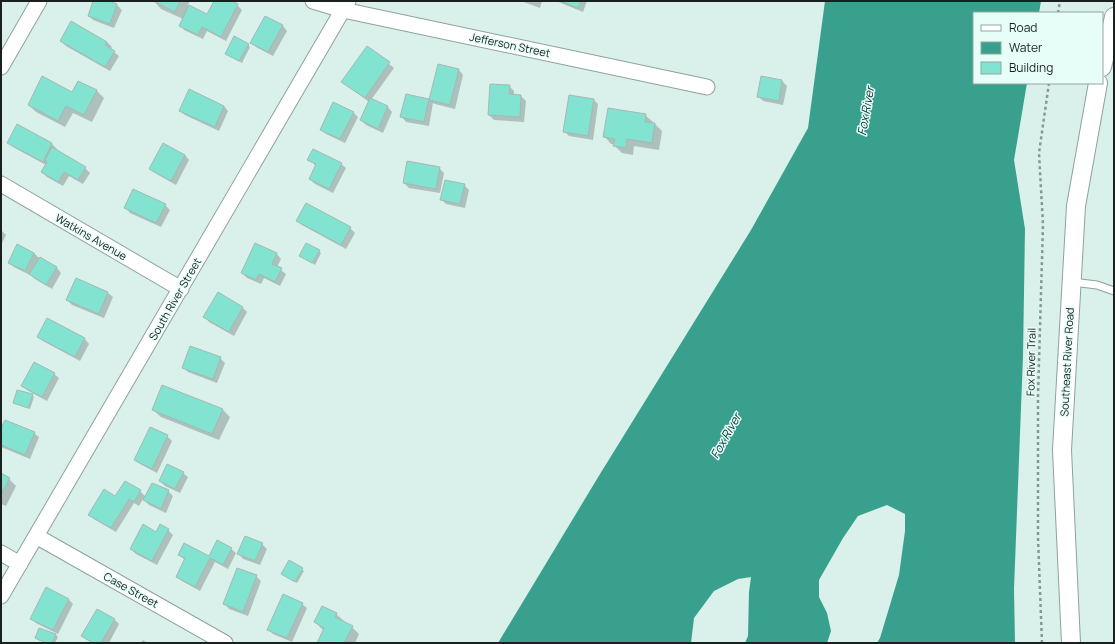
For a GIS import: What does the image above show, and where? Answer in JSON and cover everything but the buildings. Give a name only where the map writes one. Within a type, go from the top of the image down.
[{"type":"street","points":[[1,67],[39,1]]},
{"type":"street","name":"Jefferson Street","points":[[313,1],[345,5],[707,87]]},
{"type":"street","name":"South River Street","points":[[1,596],[345,5]]},
{"type":"street","points":[[1103,63],[1114,17]]},
{"type":"street","name":"Southeast River Road","points":[[1071,643],[1062,450],[1076,206],[1098,84]]},
{"type":"street","name":"Watkins Avenue","points":[[1,184],[180,289]]},
{"type":"street","name":"Case Street","points":[[36,536],[225,643]]},
{"type":"street","points":[[1,553],[20,564]]},
{"type":"lane","points":[[1072,282],[1097,285],[1114,291]]},
{"type":"path","points":[[1058,12],[1060,1]]},
{"type":"path","name":"Fox River Trail","points":[[1042,643],[1038,538],[1038,396],[1043,225],[1039,153],[1049,84]]},
{"type":"water","name":"Fox River","points":[[825,1],[1041,1],[1039,12],[973,12],[973,84],[1027,84],[1014,160],[1025,229],[1023,356],[1014,589],[1015,643],[877,643],[880,638],[899,575],[905,531],[905,514],[887,505],[858,516],[843,538],[819,580],[819,597],[827,613],[831,631],[827,643],[745,643],[748,636],[749,592],[751,577],[738,579],[714,591],[694,618],[691,643],[498,643],[600,474],[751,230],[808,128]]}]
